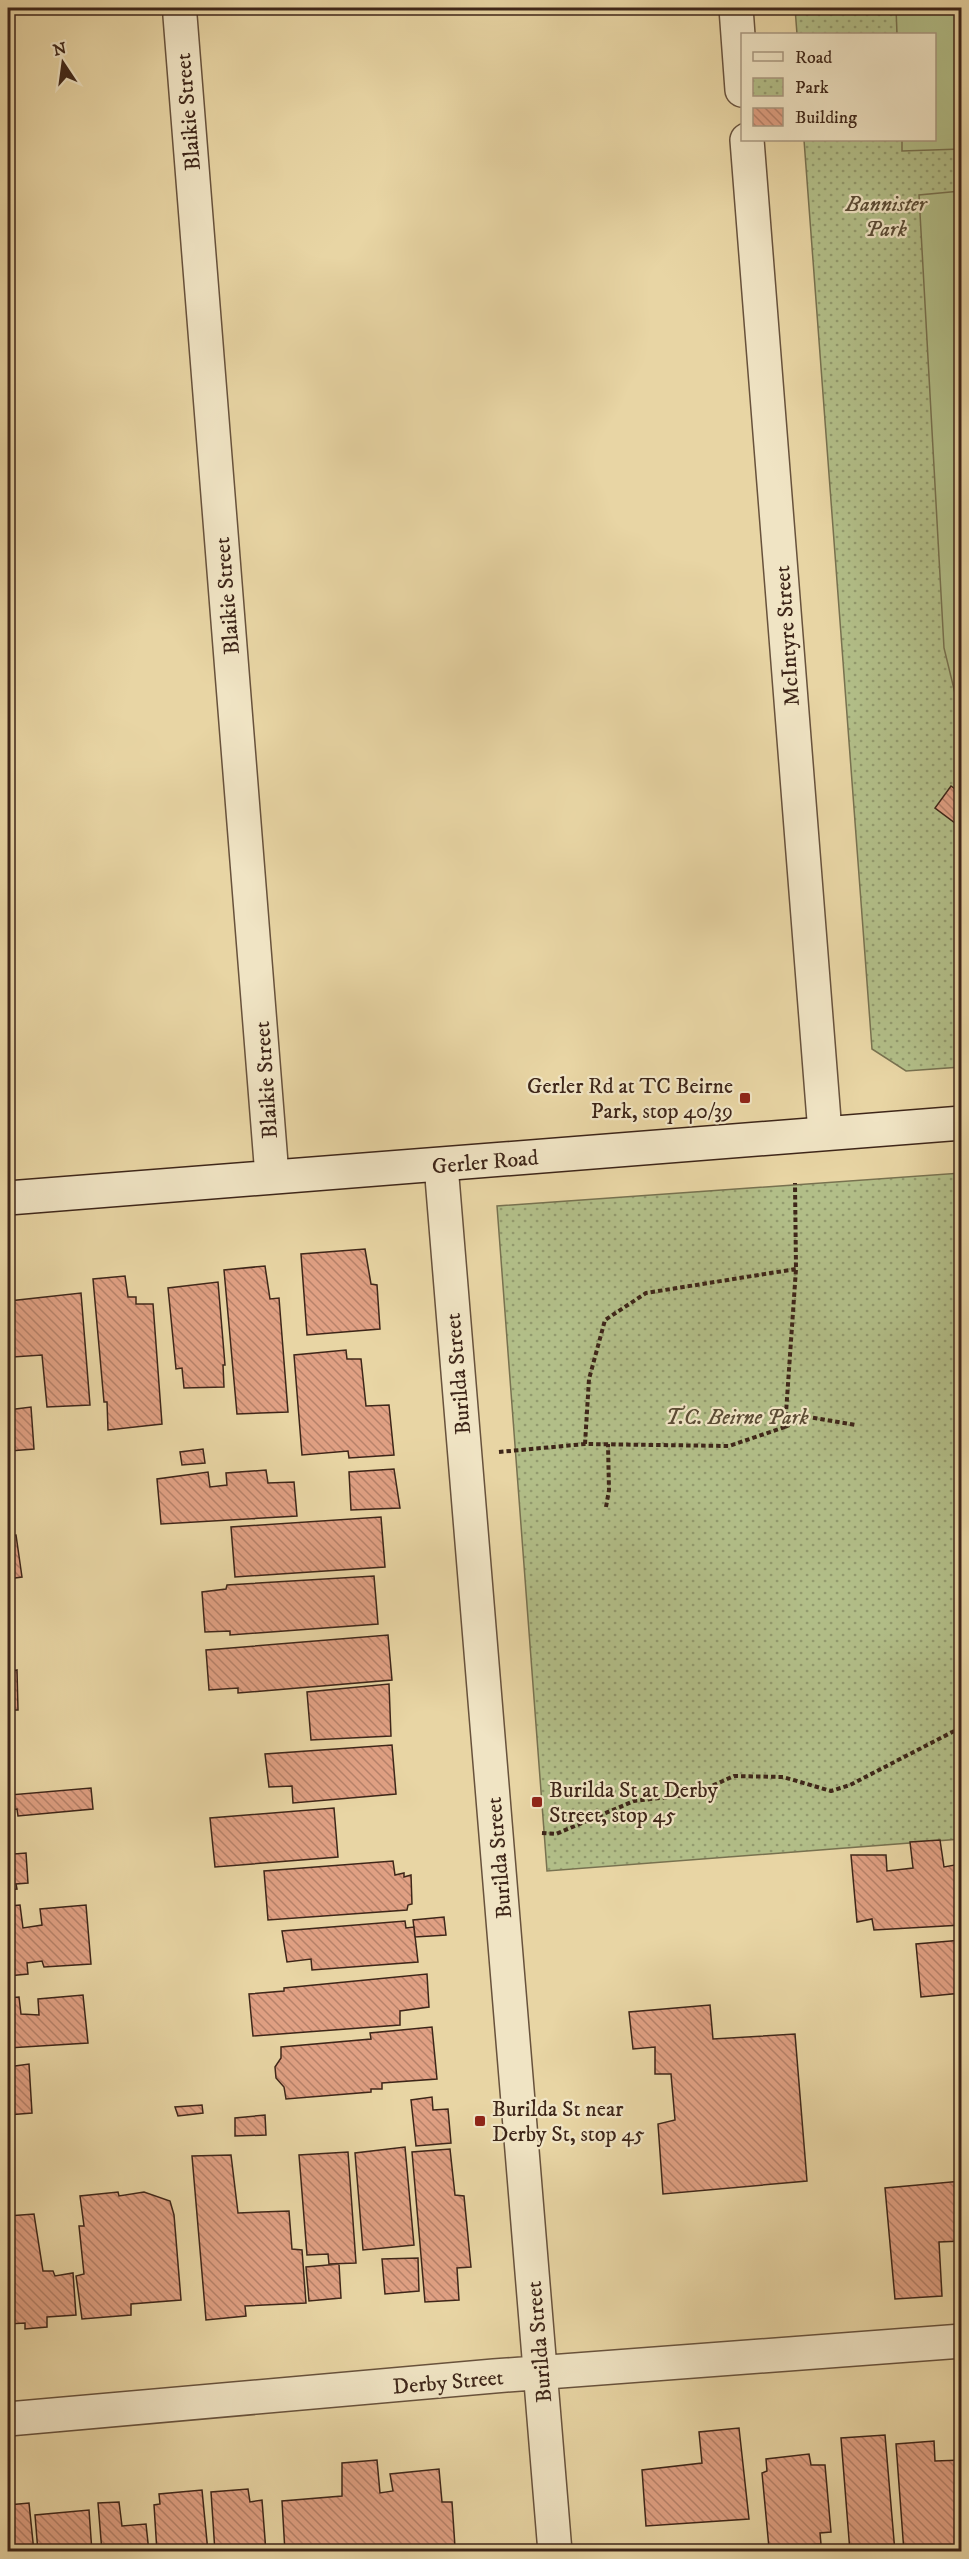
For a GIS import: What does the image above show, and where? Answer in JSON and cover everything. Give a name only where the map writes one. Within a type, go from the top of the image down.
[{"type":"street","points":[[736,8],[741,76]]},
{"type":"street","name":"Blaikie Street","points":[[180,16],[272,1176]]},
{"type":"street","name":"McIntyre Street","points":[[747,141],[825,1133]]},
{"type":"street","name":"Gerler Road","points":[[8,1198],[962,1123]]},
{"type":"street","name":"Burilda Street","points":[[441,1165],[555,2552]]},
{"type":"street","name":"Derby Street","points":[[8,2419],[541,2373],[962,2341]]},
{"type":"path","points":[[785,1426],[796,1269],[795,1183]]},
{"type":"path","points":[[585,1444],[589,1379],[605,1320],[646,1293],[796,1269]]},
{"type":"path","points":[[464,1455],[585,1444],[729,1446],[809,1417],[856,1425]]},
{"type":"path","points":[[606,1507],[609,1490],[609,1444]]},
{"type":"path","points":[[542,1833],[556,1834],[634,1801],[694,1794],[734,1776],[783,1777],[831,1791],[850,1785],[962,1727]]},
{"type":"green space","name":"Bannister Park","points":[[795,8],[961,8],[961,1067],[906,1071],[872,1049],[804,141],[936,141],[936,33],[797,33]]},
{"type":"green space","points":[[896,8],[961,8],[961,149],[902,151],[902,141],[936,141],[936,33],[897,33]]},
{"type":"green space","points":[[962,191],[961,718],[944,648],[919,195]]},
{"type":"green space","name":"T.C. Beirne Park","points":[[961,1173],[961,1839],[547,1871],[497,1206]]},
{"type":"building","points":[[951,786],[962,794],[962,823],[959,826],[935,808]]},
{"type":"building","points":[[365,1249],[371,1284],[377,1285],[380,1329],[307,1335],[301,1254]]},
{"type":"building","points":[[265,1266],[270,1299],[279,1298],[288,1412],[237,1414],[224,1270]]},
{"type":"building","points":[[125,1276],[128,1297],[136,1297],[136,1304],[153,1304],[162,1424],[108,1430],[93,1279]]},
{"type":"building","points":[[218,1282],[225,1365],[223,1365],[224,1387],[184,1388],[182,1368],[176,1369],[168,1288]]},
{"type":"building","points":[[81,1293],[90,1405],[47,1407],[42,1355],[13,1357],[9,1301]]},
{"type":"building","points":[[346,1350],[347,1359],[361,1359],[366,1406],[389,1405],[394,1455],[349,1458],[348,1451],[302,1455],[294,1355]]},
{"type":"building","points":[[31,1407],[34,1449],[10,1451],[8,1410]]},
{"type":"building","points":[[203,1449],[205,1463],[182,1465],[180,1452]]},
{"type":"building","points":[[394,1469],[400,1508],[351,1510],[349,1472]]},
{"type":"building","points":[[266,1470],[268,1483],[294,1482],[297,1516],[161,1524],[157,1479],[208,1472],[210,1487],[227,1485],[226,1473]]},
{"type":"building","points":[[381,1517],[385,1567],[235,1577],[231,1527]]},
{"type":"building","points":[[16,1535],[22,1577],[8,1579],[8,1536]]},
{"type":"building","points":[[374,1576],[378,1624],[230,1635],[230,1631],[205,1632],[202,1592],[226,1589],[227,1585]]},
{"type":"building","points":[[388,1635],[392,1680],[238,1693],[238,1688],[209,1690],[206,1650]]},
{"type":"building","points":[[17,1670],[18,1710],[8,1710],[8,1672]]},
{"type":"building","points":[[389,1684],[391,1736],[311,1740],[307,1692]]},
{"type":"building","points":[[392,1745],[396,1794],[293,1803],[292,1786],[269,1787],[265,1754]]},
{"type":"building","points":[[8,1766],[10,1795],[91,1788],[93,1809],[18,1816],[17,1809],[8,1810]]},
{"type":"building","points":[[334,1808],[338,1857],[215,1867],[210,1818]]},
{"type":"building","points":[[8,1837],[12,1837],[14,1854],[26,1853],[28,1883],[16,1884],[17,1889],[8,1890]]},
{"type":"building","points":[[960,1839],[962,1839],[962,1925],[874,1930],[872,1919],[857,1922],[851,1855],[886,1855],[887,1871],[913,1868],[910,1842],[940,1840],[944,1867],[961,1864]]},
{"type":"building","points":[[393,1861],[395,1875],[404,1873],[404,1877],[411,1875],[412,1904],[408,1905],[407,1910],[268,1920],[264,1871]]},
{"type":"building","points":[[20,1905],[23,1928],[42,1925],[40,1909],[86,1905],[91,1964],[44,1967],[42,1961],[27,1963],[28,1974],[8,1976],[8,1906]]},
{"type":"building","points":[[444,1917],[446,1935],[415,1937],[413,1920]]},
{"type":"building","points":[[405,1921],[406,1928],[414,1927],[418,1962],[312,1970],[311,1959],[287,1962],[282,1931]]},
{"type":"building","points":[[962,1940],[962,1993],[921,1997],[916,1944]]},
{"type":"building","points":[[427,1974],[429,2007],[400,2011],[400,2025],[253,2036],[249,1994],[284,1991],[284,1988]]},
{"type":"building","points":[[83,1995],[88,2043],[8,2048],[8,1998],[19,1997],[21,2014],[39,2015],[38,1999]]},
{"type":"building","points":[[710,2005],[713,2039],[795,2034],[807,2181],[663,2194],[658,2124],[675,2120],[671,2074],[655,2074],[655,2047],[633,2049],[629,2012]]},
{"type":"building","points":[[432,2027],[437,2079],[382,2083],[382,2089],[371,2089],[371,2092],[286,2099],[284,2087],[276,2078],[275,2067],[281,2058],[281,2047],[371,2039],[370,2033]]},
{"type":"building","points":[[956,2063],[962,2063],[962,2106],[959,2107]]},
{"type":"building","points":[[29,2064],[32,2113],[8,2115],[8,2067]]},
{"type":"building","points":[[432,2097],[433,2110],[448,2109],[451,2143],[416,2146],[411,2100]]},
{"type":"building","points":[[202,2105],[203,2113],[178,2116],[175,2107]]},
{"type":"building","points":[[265,2115],[266,2135],[235,2136],[235,2118]]},
{"type":"building","points":[[957,2115],[962,2115],[962,2163],[959,2163]]},
{"type":"building","points":[[405,2147],[414,2245],[363,2250],[355,2153]]},
{"type":"building","points":[[450,2149],[455,2195],[464,2196],[471,2267],[457,2268],[459,2300],[425,2302],[412,2152]]},
{"type":"building","points":[[348,2152],[356,2263],[329,2264],[328,2254],[307,2255],[299,2155]]},
{"type":"building","points":[[231,2155],[238,2213],[289,2211],[292,2249],[302,2250],[306,2303],[245,2306],[246,2316],[206,2320],[192,2156]]},
{"type":"building","points":[[962,2181],[962,2241],[939,2242],[942,2296],[895,2299],[885,2188]]},
{"type":"building","points":[[118,2192],[119,2196],[144,2192],[170,2201],[174,2215],[181,2300],[131,2304],[131,2315],[82,2319],[76,2276],[84,2274],[79,2226],[84,2226],[80,2196]]},
{"type":"building","points":[[34,2214],[43,2271],[53,2271],[55,2276],[73,2273],[76,2315],[47,2317],[47,2327],[25,2329],[25,2323],[8,2324],[8,2216]]},
{"type":"building","points":[[418,2258],[419,2291],[385,2294],[382,2259]]},
{"type":"building","points":[[339,2264],[341,2298],[309,2301],[306,2267]]},
{"type":"building","points":[[739,2428],[749,2519],[646,2526],[642,2470],[702,2463],[699,2432]]},
{"type":"building","points":[[885,2435],[895,2552],[850,2552],[841,2438]]},
{"type":"building","points":[[934,2441],[935,2461],[962,2460],[962,2552],[904,2552],[896,2444]]},
{"type":"building","points":[[809,2454],[811,2465],[825,2465],[831,2532],[820,2533],[821,2544],[769,2548],[762,2473],[767,2471],[766,2459]]},
{"type":"building","points":[[377,2460],[380,2493],[393,2491],[390,2474],[439,2469],[442,2502],[452,2502],[455,2547],[404,2552],[285,2552],[282,2501],[342,2496],[342,2463]]},
{"type":"building","points":[[248,2489],[250,2502],[262,2500],[266,2552],[215,2552],[211,2492]]},
{"type":"building","points":[[202,2490],[208,2552],[157,2552],[154,2505],[160,2504],[159,2494]]},
{"type":"building","points":[[119,2502],[122,2526],[146,2524],[149,2552],[102,2552],[98,2503]]},
{"type":"building","points":[[29,2503],[34,2552],[8,2552],[8,2505]]},
{"type":"building","points":[[89,2510],[92,2552],[38,2552],[35,2515]]},
{"type":"place","name":"Gerler Rd at TC Beirne Park, stop 40/39","points":[[745,1098]]},
{"type":"place","name":"Burilda St at Derby Street, stop 45","points":[[537,1802]]},
{"type":"place","name":"Burilda St near Derby St, stop 45","points":[[480,2121]]}]
